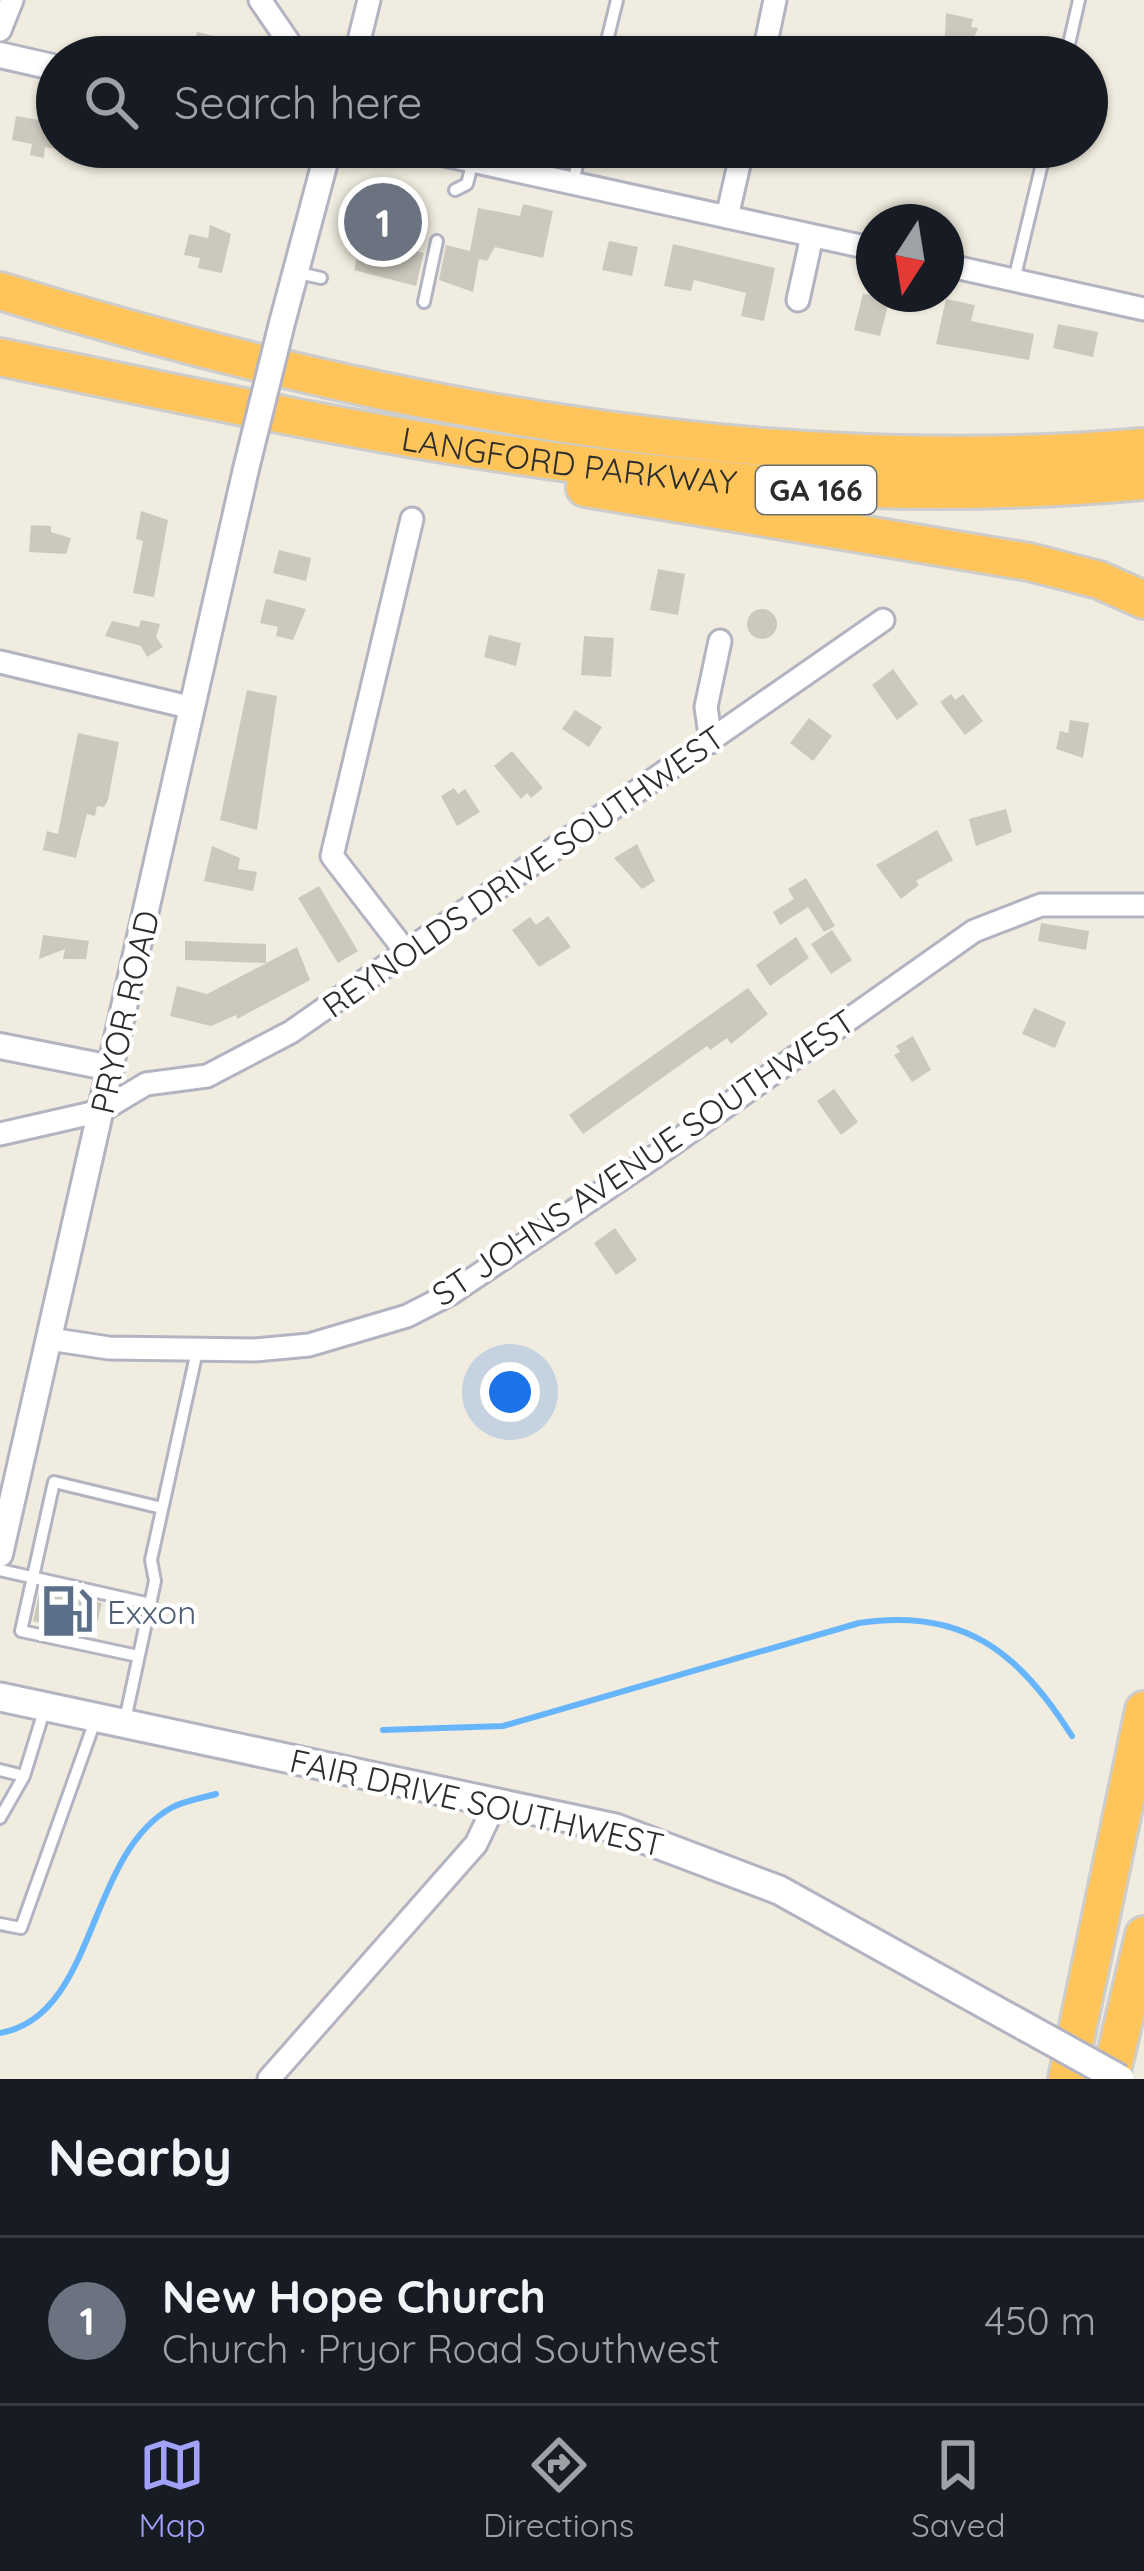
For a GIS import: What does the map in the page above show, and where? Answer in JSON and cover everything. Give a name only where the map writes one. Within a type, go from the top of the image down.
[{"type":"highway","name":"LANGFORD PARKWAY","points":[[0,291],[229,355],[615,432],[896,458],[1144,447]]},
{"type":"highway","name":"LANGFORD PARKWAY","points":[[0,357],[390,438],[629,474],[823,491],[996,491],[1144,481]]},
{"type":"highway","points":[[615,432],[975,436],[1144,422]]},
{"type":"highway","points":[[390,438],[625,498],[1064,570],[1144,600]]},
{"type":"highway","points":[[1067,2079],[1144,1710]]},
{"type":"highway","points":[[1115,2079],[1144,1935]]},
{"type":"main road","name":"FAIR DRIVE SOUTHWEST","points":[[0,1697],[615,1828],[759,1882],[1115,2079]]},
{"type":"street","points":[[0,30],[12,0]]},
{"type":"street","points":[[260,0],[285,36]]},
{"type":"street","points":[[361,36],[369,0]]},
{"type":"street","points":[[767,36],[775,0]]},
{"type":"street","points":[[0,55],[36,63]]},
{"type":"street","name":"PRYOR ROAD","points":[[0,1554],[247,469],[282,323],[308,275],[326,168]]},
{"type":"street","points":[[505,168],[856,245]]},
{"type":"street","points":[[727,217],[738,168]]},
{"type":"street","points":[[798,300],[812,236]]},
{"type":"street","points":[[964,269],[1144,310]]},
{"type":"street","points":[[406,952],[332,856],[412,519]]},
{"type":"street","name":"REYNOLDS DRIVE SOUTHWEST","points":[[146,1084],[206,1076],[292,1032],[884,620]]},
{"type":"street","points":[[711,742],[706,706],[720,641]]},
{"type":"street","points":[[0,662],[194,708]]},
{"type":"street","name":"ST JOHNS AVENUE SOUTHWEST","points":[[49,1339],[109,1348],[309,1345],[407,1316],[450,1294],[654,1156],[974,931],[1041,905],[1144,905]]},
{"type":"street","points":[[0,1046],[111,1067],[146,1084]]},
{"type":"street","points":[[0,1134],[101,1112],[146,1084]]},
{"type":"street","points":[[269,2079],[476,1844],[497,1800]]},
{"type":"lane","points":[[608,36],[616,0]]},
{"type":"lane","points":[[1071,36],[1079,0]]},
{"type":"lane","points":[[454,190],[467,184],[471,168]]},
{"type":"lane","points":[[573,183],[576,168]]},
{"type":"lane","points":[[1014,280],[1041,168]]},
{"type":"lane","points":[[424,302],[437,241]]},
{"type":"lane","points":[[124,1723],[155,1582],[151,1560],[197,1350]]},
{"type":"lane","points":[[139,1656],[21,1631],[54,1482],[162,1508]]},
{"type":"lane","points":[[0,1570],[150,1604]]},
{"type":"lane","points":[[0,1819],[24,1776],[46,1707]]},
{"type":"lane","points":[[0,1924],[22,1928],[95,1718]]},
{"type":"lane","points":[[0,1770],[24,1776]]},
{"type":"building","points":[[946,13],[973,19],[971,27],[978,28],[975,36],[945,36]]},
{"type":"building","points":[[16,116],[36,119],[36,156],[30,155],[32,144],[12,140]]},
{"type":"building","points":[[374,189],[407,197],[395,246],[424,253],[416,286],[354,270]]},
{"type":"building","points":[[523,204],[553,211],[543,258],[495,247],[487,261],[479,259],[473,292],[439,280],[446,245],[470,251],[478,208],[520,216]]},
{"type":"building","points":[[210,225],[231,234],[222,273],[198,268],[200,258],[184,255],[189,234],[208,238]]},
{"type":"building","points":[[609,241],[638,247],[632,276],[602,270]]},
{"type":"building","points":[[673,244],[775,268],[764,321],[741,316],[746,293],[694,280],[691,291],[664,286]]},
{"type":"building","points":[[964,303],[975,305],[971,321],[1034,334],[1029,360],[936,344],[943,312],[964,312]]},
{"type":"building","points":[[858,312],[886,312],[880,336],[854,330]]},
{"type":"building","points":[[1058,324],[1098,332],[1093,357],[1053,348]]},
{"type":"building","points":[[141,511],[168,520],[154,597],[133,593],[143,541],[136,539]]},
{"type":"building","points":[[31,525],[51,526],[51,532],[71,538],[66,554],[29,552]]},
{"type":"building","points":[[279,550],[311,558],[306,581],[273,573]]},
{"type":"building","points":[[658,569],[685,574],[678,615],[650,610]]},
{"type":"building","points":[[266,599],[306,609],[293,640],[276,636],[278,627],[260,623]]},
{"type":"building","points":[[762,609],[773,613],[777,624],[773,635],[762,639],[751,635],[747,624],[751,613]]},
{"type":"building","points":[[141,620],[160,624],[156,637],[163,647],[147,657],[141,646],[105,636],[112,621],[139,627]]},
{"type":"building","points":[[489,635],[521,643],[516,666],[484,657]]},
{"type":"building","points":[[584,636],[614,638],[611,677],[581,675]]},
{"type":"building","points":[[893,669],[918,704],[897,720],[872,685]]},
{"type":"building","points":[[247,690],[277,696],[257,830],[220,820]]},
{"type":"building","points":[[951,694],[955,700],[963,694],[983,721],[965,735],[940,702]]},
{"type":"building","points":[[575,710],[602,727],[589,747],[562,729]]},
{"type":"building","points":[[809,718],[832,736],[813,761],[790,743]]},
{"type":"building","points":[[1070,720],[1089,723],[1083,758],[1056,749],[1060,731],[1068,733]]},
{"type":"building","points":[[78,733],[119,742],[108,800],[104,807],[97,806],[95,816],[87,814],[76,858],[43,850],[47,831],[58,834]]},
{"type":"building","points":[[512,751],[543,788],[531,798],[527,793],[521,799],[494,766]]},
{"type":"building","points":[[454,788],[458,794],[465,789],[480,812],[457,826],[441,796]]},
{"type":"building","points":[[1006,809],[1012,832],[976,846],[969,819]]},
{"type":"building","points":[[937,830],[953,860],[916,881],[919,885],[901,899],[876,865]]},
{"type":"building","points":[[637,844],[655,881],[642,889],[614,858]]},
{"type":"building","points":[[212,846],[240,858],[238,869],[257,872],[253,891],[204,881]]},
{"type":"building","points":[[806,878],[835,926],[824,932],[808,907],[780,925],[773,912],[794,899],[788,889]]},
{"type":"building","points":[[319,886],[358,951],[338,963],[298,898]]},
{"type":"building","points":[[548,916],[571,947],[539,967],[512,930],[530,917],[536,925]]},
{"type":"building","points":[[1041,923],[1089,931],[1086,950],[1038,941]]},
{"type":"building","points":[[832,930],[852,960],[831,974],[811,944]]},
{"type":"building","points":[[43,935],[89,941],[86,959],[63,959],[65,949],[39,959]]},
{"type":"building","points":[[796,937],[809,958],[770,986],[756,965]]},
{"type":"building","points":[[185,941],[266,944],[266,963],[185,960]]},
{"type":"building","points":[[297,947],[310,980],[237,1019],[236,1015],[211,1026],[170,1016],[177,986],[207,994]]},
{"type":"building","points":[[748,988],[768,1014],[731,1044],[727,1038],[710,1050],[707,1046],[583,1134],[569,1115]]},
{"type":"building","points":[[1034,1008],[1066,1022],[1055,1048],[1022,1034]]},
{"type":"building","points":[[913,1036],[931,1070],[912,1082],[894,1055],[900,1052],[896,1046]]},
{"type":"building","points":[[834,1089],[858,1122],[841,1135],[817,1101]]},
{"type":"building","points":[[615,1228],[637,1260],[616,1275],[594,1243]]},
{"type":"building","name":"Exxon","points":[[40,1589],[102,1603],[94,1635],[33,1621]]},
{"type":"waterway","points":[[383,1730],[503,1726],[859,1623],[896,1620],[929,1622],[985,1642],[1031,1681],[1072,1736]]},
{"type":"waterway","points":[[0,2033],[32,2020],[56,1997],[122,1861],[143,1831],[171,1808],[216,1794]]},
{"type":"place","name":"New Hope Church","points":[[383,222]]},
{"type":"place","name":"Exxon","points":[[67,1611]]}]
